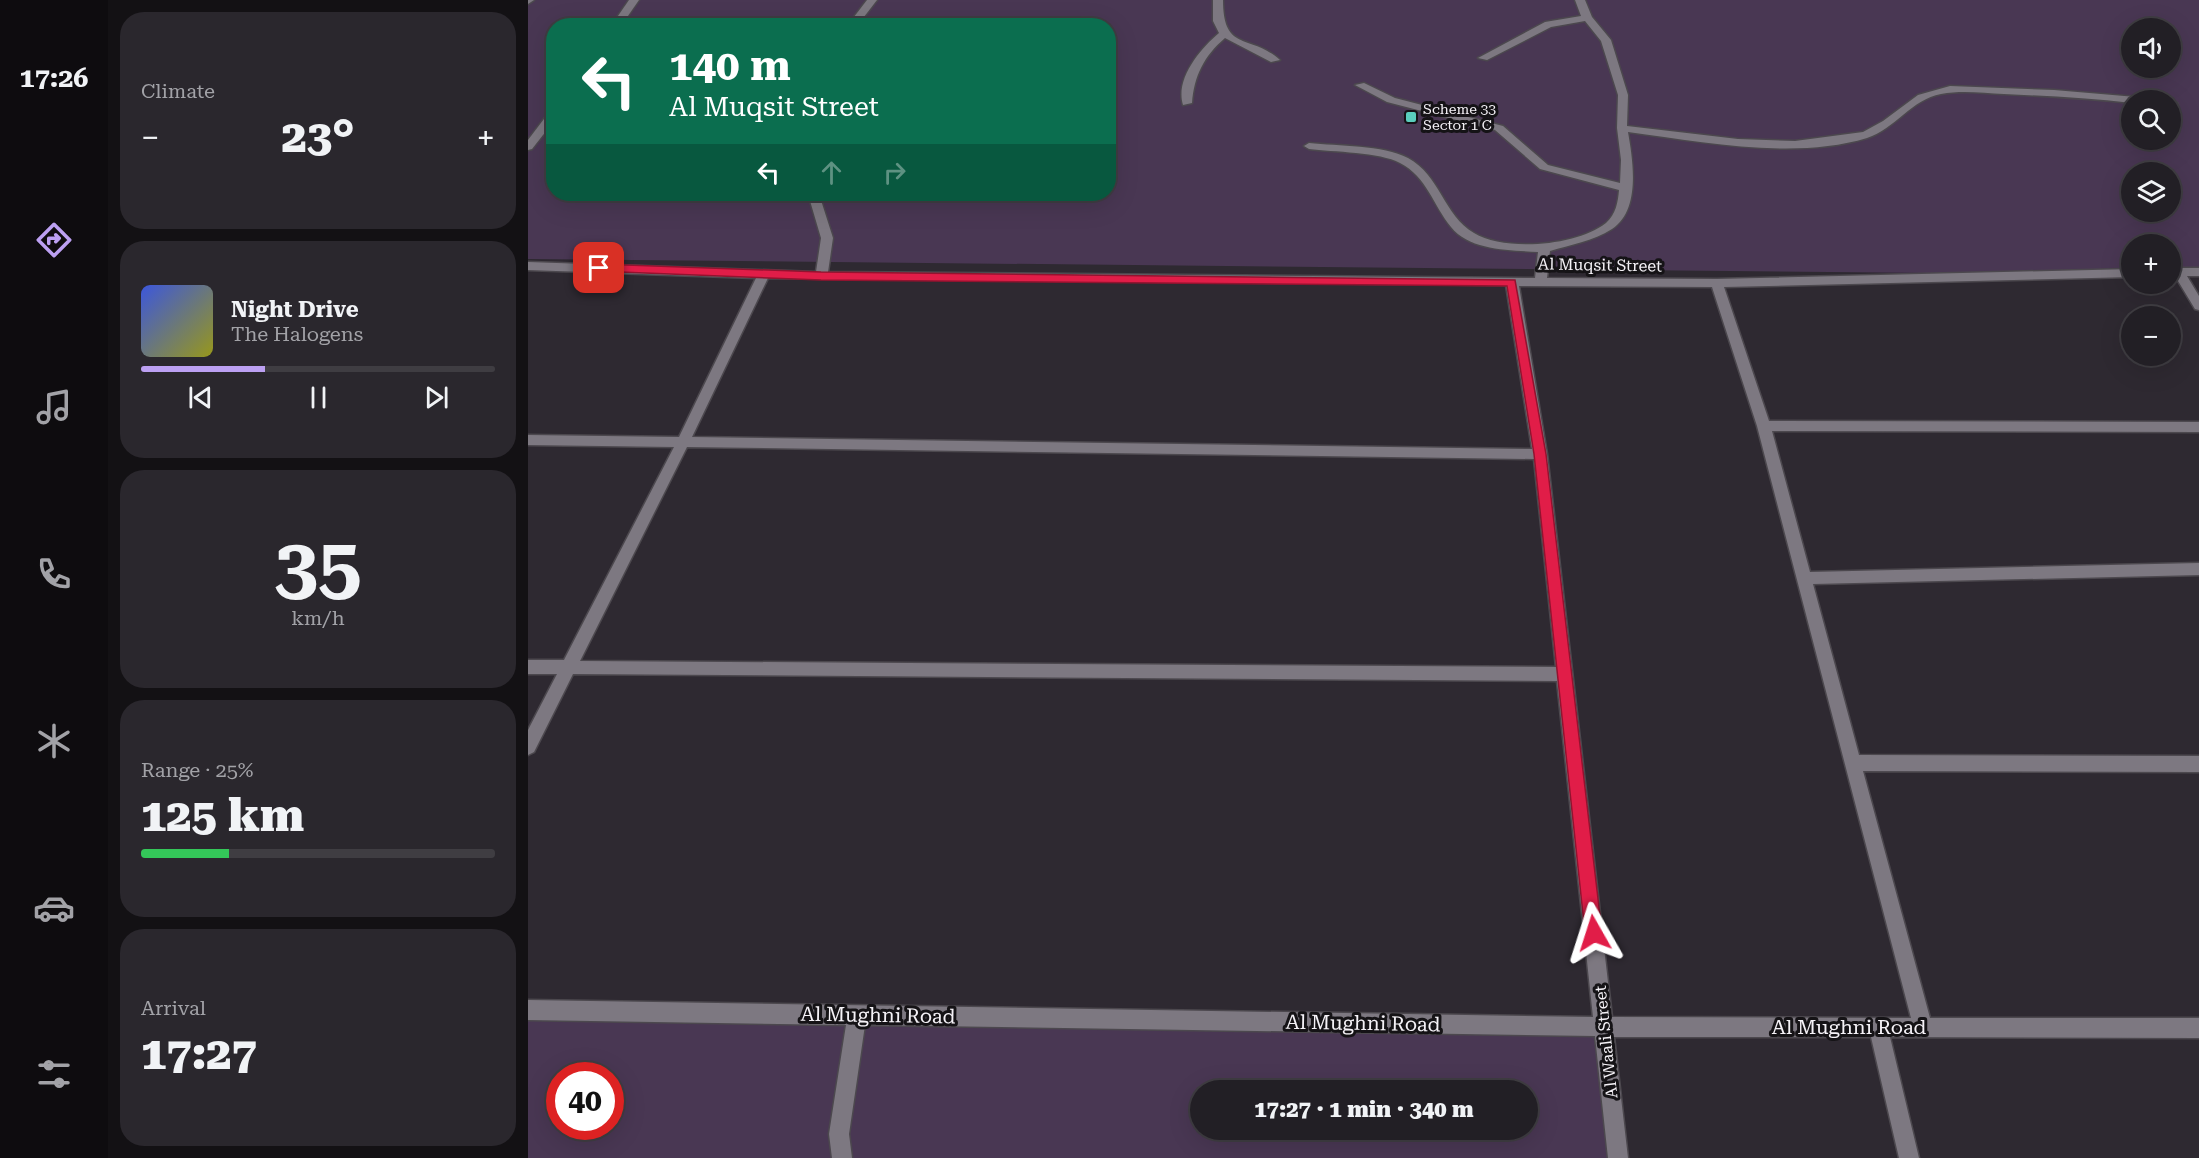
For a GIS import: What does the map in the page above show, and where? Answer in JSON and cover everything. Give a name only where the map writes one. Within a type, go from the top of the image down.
[{"type":"street","points":[[622,18],[634,0]]},
{"type":"street","points":[[858,18],[872,0]]},
{"type":"street","points":[[1218,0],[1218,21],[1224,34],[1275,60]]},
{"type":"street","points":[[1309,146],[1391,155],[1406,161],[1430,182],[1456,226],[1471,237],[1496,245],[1544,249],[1591,235],[1610,225],[1624,205],[1626,160],[1622,128],[1623,95],[1606,40],[1587,18],[1580,0]]},
{"type":"street","points":[[1483,58],[1548,24],[1587,18]]},
{"type":"street","points":[[1187,103],[1187,91],[1194,64],[1207,48],[1224,34]]},
{"type":"street","points":[[1360,85],[1391,100],[1499,128],[1511,136],[1544,167],[1625,188]]},
{"type":"street","points":[[1622,128],[1744,145],[1781,145],[1854,138],[1876,131],[1915,102],[1946,90],[2086,94],[2121,98]]},
{"type":"street","points":[[528,147],[546,123]]},
{"type":"street","points":[[816,201],[827,238],[821,276]]},
{"type":"street","points":[[1541,280],[1544,249]]},
{"type":"street","name":"Al Muqsit Street","points":[[528,266],[821,276],[1512,282],[1541,280],[1717,284],[2121,273]]},
{"type":"street","points":[[2181,272],[2199,272]]},
{"type":"street","points":[[528,747],[683,442],[764,273]]},
{"type":"street","points":[[2181,280],[2199,306]]},
{"type":"street","name":"Al Waali Street","points":[[1512,282],[1540,454],[1618,1158]]},
{"type":"street","points":[[1717,284],[1764,426],[1923,1028]]},
{"type":"street","points":[[1764,426],[2199,427]]},
{"type":"street","points":[[528,440],[1540,454]]},
{"type":"street","points":[[1805,578],[2199,569]]},
{"type":"street","points":[[528,667],[1565,674]]},
{"type":"street","points":[[1853,763],[2199,764]]},
{"type":"street","name":"Al Mughni Road","points":[[528,1010],[1604,1027],[2199,1028]]},
{"type":"street","points":[[842,1158],[839,1134],[857,1015]]},
{"type":"street","points":[[1878,1027],[1909,1158]]},
{"type":"shaded area","points":[[528,0],[2199,0],[2199,276],[2181,275],[2181,234],[2121,234],[2121,275],[528,259]]},
{"type":"shaded area","points":[[528,1008],[1604,1027],[1618,1158],[528,1158]]},
{"type":"place","name":"Scheme 33 Sector 1 C","points":[[1411,117]]},
{"type":"route","points":[[599,268],[821,276],[1512,282],[1540,454],[1594,933]]}]
